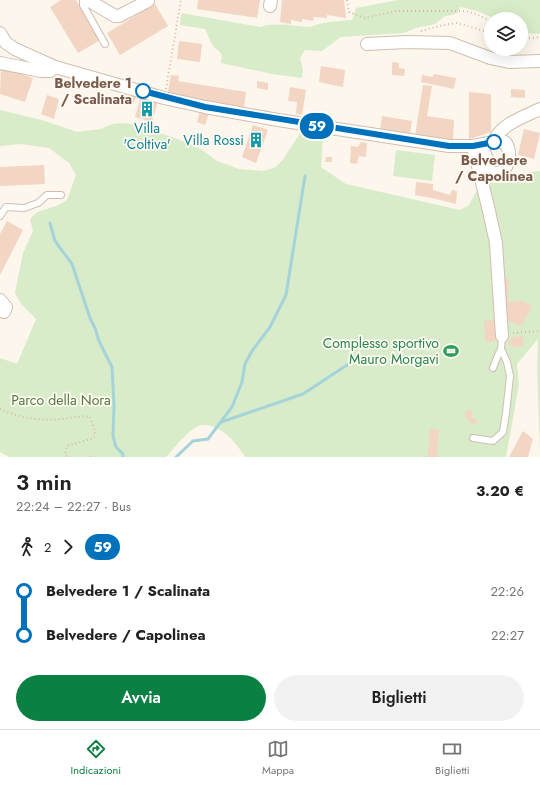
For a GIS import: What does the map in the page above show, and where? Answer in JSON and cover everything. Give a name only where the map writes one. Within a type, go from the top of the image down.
[{"type":"street","points":[[88,0],[115,16],[119,16],[148,1]]},
{"type":"street","points":[[3,38],[1,60],[41,71],[50,70],[55,67]]},
{"type":"street","points":[[3,38],[15,49],[55,67],[164,98],[278,120],[449,146],[473,146],[495,138],[504,127],[540,109]]},
{"type":"street","points":[[367,44],[407,42],[450,43],[490,58],[509,62],[540,61]]},
{"type":"street","points":[[473,146],[483,151],[485,154],[489,171],[498,174],[504,170],[507,165],[510,151],[505,142],[495,138]]},
{"type":"street","points":[[473,146],[496,243],[502,335]]},
{"type":"street","points":[[0,300],[6,307],[2,313]]},
{"type":"lane","points":[[83,0],[83,5],[105,44]]},
{"type":"lane","points":[[0,216],[3,207],[24,208],[38,203],[47,196],[61,195]]},
{"type":"lane","points":[[473,438],[493,440],[503,432],[510,376],[502,349],[502,335]]},
{"type":"lane","points":[[493,368],[502,349]]},
{"type":"path","points":[[164,98],[181,0]]},
{"type":"path","points":[[347,0],[349,12],[365,18],[397,11],[447,10],[465,11],[484,18]]},
{"type":"path","points":[[407,42],[409,36],[415,33],[443,25],[457,23],[484,31]]},
{"type":"path","points":[[528,40],[540,38]]},
{"type":"path","points":[[502,335],[540,331]]},
{"type":"path","points":[[0,408],[8,413],[36,419],[51,420],[90,417],[95,431],[94,438],[67,446],[65,451],[67,457]]},
{"type":"green space","points":[[398,0],[540,0],[540,34],[528,33],[528,12],[484,12],[484,14],[460,7],[457,13],[444,17],[435,24],[416,28],[404,33],[341,37],[322,51],[305,50],[300,58],[303,70],[302,78],[272,74],[221,63],[222,55],[214,47],[205,29],[180,25],[181,13],[261,27],[272,25],[291,25],[310,27],[334,21],[352,20],[356,8]]},
{"type":"green space","name":"Parco della Nora","points":[[0,110],[42,120],[77,132],[101,129],[112,124],[125,123],[136,125],[178,139],[201,149],[217,161],[239,169],[264,171],[276,167],[284,158],[300,133],[309,132],[323,135],[321,167],[346,184],[460,210],[469,205],[477,190],[486,183],[506,183],[529,172],[540,171],[540,454],[537,368],[538,339],[517,364],[519,385],[506,457],[245,457],[237,445],[226,434],[212,426],[205,425],[198,426],[190,431],[166,457],[9,457],[0,452],[0,358],[17,364],[36,319],[21,304],[15,293],[23,253],[33,231],[30,219],[37,212],[56,206],[67,200],[76,175],[69,163],[49,148],[20,144],[0,146]]},
{"type":"green space","points":[[396,150],[435,155],[432,181],[393,176]]},
{"type":"building","points":[[61,0],[76,0],[100,40],[78,53],[50,7]]},
{"type":"building","points":[[198,0],[260,0],[257,18],[197,9]]},
{"type":"building","points":[[282,0],[344,0],[346,18],[327,15],[327,18],[314,17],[313,21],[302,19],[302,22],[291,20],[291,24],[280,22]]},
{"type":"building","points":[[155,4],[168,26],[120,55],[107,33]]},
{"type":"building","points":[[179,41],[202,44],[200,62],[177,59]]},
{"type":"building","points":[[392,62],[399,63],[399,68],[405,69],[404,76],[392,75]]},
{"type":"building","points":[[321,66],[345,70],[343,87],[319,82]]},
{"type":"building","points":[[1,67],[33,78],[25,102],[0,94]]},
{"type":"building","points":[[434,74],[456,78],[454,89],[421,82],[422,75],[432,77]]},
{"type":"building","points":[[171,75],[179,76],[178,81],[246,92],[244,109],[167,96]]},
{"type":"building","points":[[257,81],[268,83],[268,90],[257,88]]},
{"type":"building","points":[[423,85],[432,86],[427,116],[454,120],[453,142],[415,136]]},
{"type":"building","points":[[290,87],[306,90],[302,115],[296,114],[297,102],[288,101]]},
{"type":"building","points":[[511,89],[525,90],[525,98],[511,97]]},
{"type":"building","points":[[469,92],[491,94],[491,132],[469,139]]},
{"type":"building","points":[[129,94],[136,95],[134,103],[126,100]]},
{"type":"building","points":[[47,95],[59,99],[54,119],[41,114]]},
{"type":"building","name":"Villa 'Coltiva'","points":[[141,96],[158,101],[152,122],[135,117]]},
{"type":"building","points":[[200,111],[209,114],[205,125],[197,122]]},
{"type":"building","points":[[382,116],[412,121],[410,135],[380,130]]},
{"type":"building","name":"Villa Rossi","points":[[253,125],[268,130],[256,163],[242,157]]},
{"type":"building","points":[[524,129],[540,133],[534,159],[518,155]]},
{"type":"building","points":[[361,142],[367,143],[366,157],[359,156],[357,164],[350,163],[351,146],[358,147]]},
{"type":"building","points":[[326,157],[332,157],[332,162],[325,162]]},
{"type":"building","points":[[44,165],[45,184],[0,186],[0,167]]},
{"type":"building","points":[[416,182],[433,184],[433,190],[450,195],[452,190],[457,191],[456,204],[415,195]]},
{"type":"building","points":[[7,221],[23,230],[0,275],[0,234]]},
{"type":"building","points":[[501,278],[509,279],[508,302],[523,301],[532,306],[522,326],[503,319]]},
{"type":"building","points":[[496,320],[497,341],[485,342],[484,321]]},
{"type":"building","points":[[523,336],[524,346],[512,347],[512,345],[509,345],[508,341],[511,340],[511,337]]},
{"type":"building","points":[[465,411],[472,411],[472,419],[476,419],[476,424],[469,423],[469,419],[465,418]]},
{"type":"building","points":[[430,429],[439,430],[437,457],[428,457]]},
{"type":"building","points":[[523,431],[533,439],[528,457],[509,457]]},
{"type":"waterway","points":[[176,457],[193,441],[208,439],[232,407],[242,382],[245,364],[252,351],[270,327],[286,295],[305,176]]},
{"type":"waterway","points":[[50,223],[55,241],[72,264],[90,318],[99,341],[112,367],[114,405],[113,436],[116,447],[123,454],[123,457]]},
{"type":"waterway","points":[[221,422],[303,394],[350,363]]},
{"type":"bus line","name":"59","points":[[143,91],[164,98],[205,107],[278,120],[449,146],[473,146],[494,142]]},
{"type":"place","name":"Belvedere 1 / Scalinata","points":[[143,91]]},
{"type":"place","name":"Villa 'Coltiva'","points":[[147,109]]},
{"type":"place","name":"Villa Rossi","points":[[256,140]]},
{"type":"place","name":"Belvedere / Capolinea","points":[[494,142]]},
{"type":"place","name":"Complesso sportivo Mauro Morgavi","points":[[451,351]]}]
